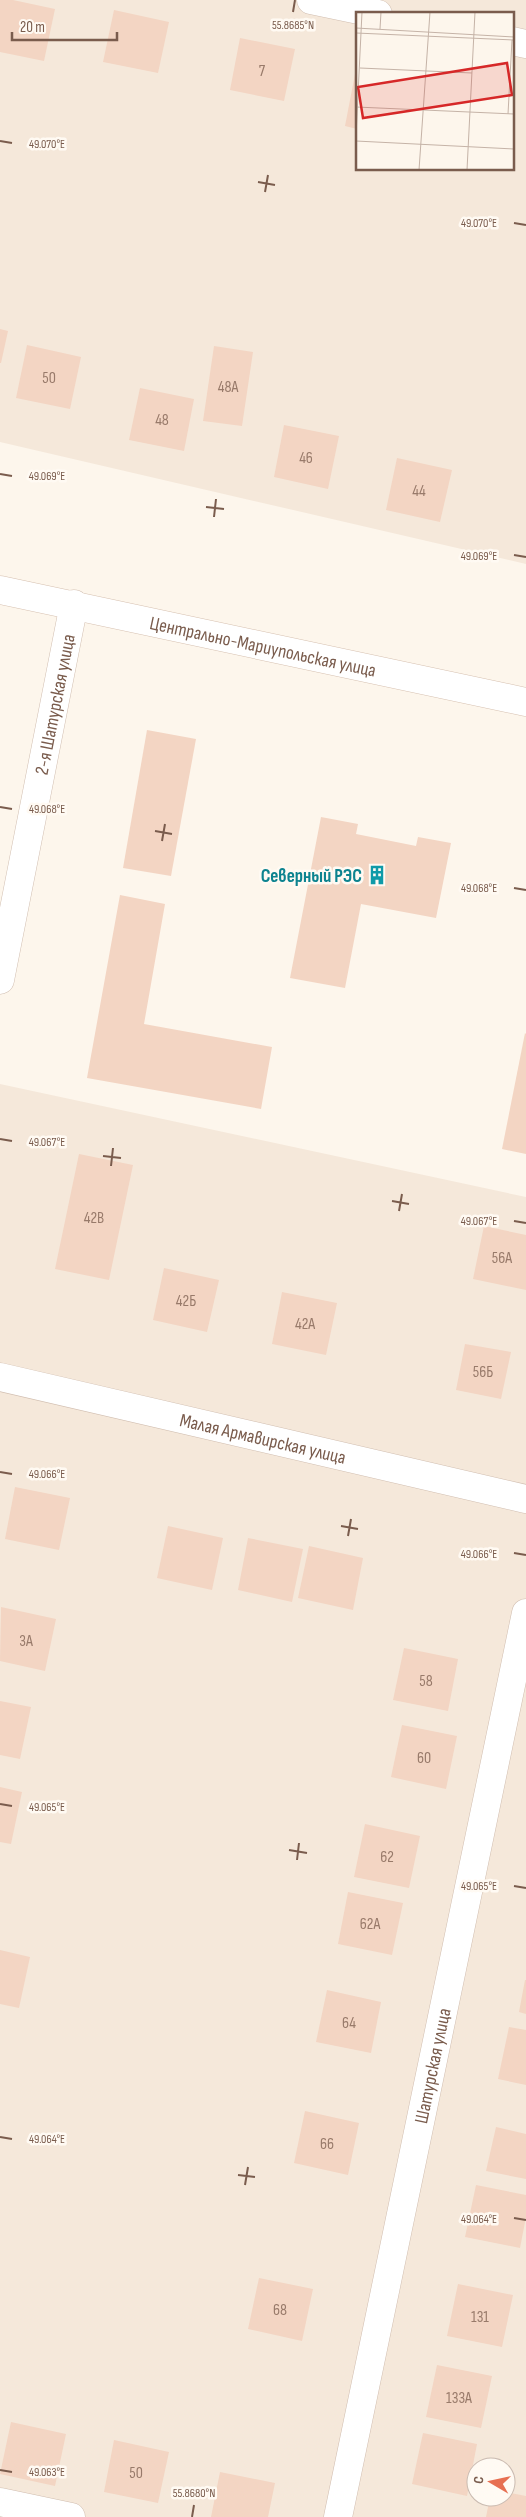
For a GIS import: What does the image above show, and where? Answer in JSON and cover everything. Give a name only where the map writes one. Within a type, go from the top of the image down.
[{"type":"street","points":[[312,0],[369,12]]},
{"type":"street","name":"Центрально-Мариупольская улица","points":[[0,590],[74,604],[526,702]]},
{"type":"street","name":"2-я Шатурская улица","points":[[0,980],[74,604]]},
{"type":"street","name":"Малая Армавирская улица","points":[[0,1376],[526,1499]]},
{"type":"street","name":"Шатурская улица","points":[[338,2517],[526,1614]]},
{"type":"street","points":[[0,2502],[71,2517]]},
{"type":"shaded area","points":[[0,0],[526,0],[526,564],[0,442]]},
{"type":"shaded area","points":[[0,1084],[526,1197],[526,2517],[0,2517]]},
{"type":"building","points":[[0,0],[13,0],[55,9],[44,61],[0,52]]},
{"type":"building","points":[[114,10],[169,22],[158,73],[103,62]]},
{"type":"building","points":[[240,38],[295,49],[284,101],[230,90]]},
{"type":"building","points":[[355,74],[356,129],[345,126]]},
{"type":"building","points":[[0,329],[8,331],[1,363],[0,363]]},
{"type":"building","points":[[27,345],[81,357],[70,409],[16,398]]},
{"type":"building","points":[[214,346],[253,352],[242,426],[203,421]]},
{"type":"building","points":[[140,388],[194,399],[184,451],[129,440]]},
{"type":"building","points":[[284,425],[339,436],[328,489],[274,477]]},
{"type":"building","points":[[397,458],[452,470],[440,522],[386,510]]},
{"type":"building","points":[[147,730],[196,739],[171,876],[123,868]]},
{"type":"building","name":"Северный РЭС","points":[[321,817],[358,824],[356,834],[416,846],[418,837],[451,843],[436,918],[361,904],[345,988],[290,978]]},
{"type":"building","points":[[120,895],[165,904],[144,1024],[272,1047],[261,1109],[87,1078]]},
{"type":"building","points":[[526,1034],[526,1154],[502,1149]]},
{"type":"building","points":[[79,1154],[133,1165],[109,1280],[55,1269]]},
{"type":"building","points":[[484,1226],[526,1235],[526,1290],[473,1279]]},
{"type":"building","points":[[164,1268],[219,1280],[207,1332],[153,1320]]},
{"type":"building","points":[[282,1292],[337,1303],[326,1355],[272,1344]]},
{"type":"building","points":[[465,1344],[511,1352],[501,1399],[456,1390]]},
{"type":"building","points":[[15,1487],[70,1498],[59,1550],[5,1539]]},
{"type":"building","points":[[168,1526],[223,1538],[212,1590],[157,1578]]},
{"type":"building","points":[[248,1538],[303,1549],[292,1602],[238,1590]]},
{"type":"building","points":[[309,1546],[363,1558],[353,1610],[298,1598]]},
{"type":"building","points":[[1,1607],[56,1619],[45,1671],[0,1661]]},
{"type":"building","points":[[404,1648],[458,1659],[448,1711],[393,1700]]},
{"type":"building","points":[[0,1701],[31,1707],[20,1759],[0,1755]]},
{"type":"building","points":[[402,1725],[457,1736],[446,1789],[391,1777]]},
{"type":"building","points":[[0,1787],[22,1792],[11,1844],[0,1842]]},
{"type":"building","points":[[365,1824],[420,1836],[409,1888],[354,1877]]},
{"type":"building","points":[[348,1892],[403,1903],[392,1955],[338,1944]]},
{"type":"building","points":[[0,1950],[30,1957],[19,2008],[0,2004]]},
{"type":"building","points":[[526,1980],[526,2014],[519,2012]]},
{"type":"building","points":[[327,1990],[381,2002],[371,2053],[316,2042]]},
{"type":"building","points":[[509,2027],[526,2030],[526,2085],[498,2079]]},
{"type":"building","points":[[305,2111],[359,2123],[348,2175],[294,2163]]},
{"type":"building","points":[[496,2127],[526,2134],[526,2179],[486,2171]]},
{"type":"building","points":[[476,2185],[526,2195],[526,2217],[520,2248],[465,2237]]},
{"type":"building","points":[[259,2278],[313,2289],[302,2341],[248,2329]]},
{"type":"building","points":[[458,2284],[513,2295],[502,2347],[447,2336]]},
{"type":"building","points":[[437,2365],[492,2376],[481,2428],[426,2417]]},
{"type":"building","points":[[11,2422],[66,2434],[55,2486],[0,2474]]},
{"type":"building","points":[[423,2433],[477,2444],[474,2457],[466,2457],[466,2496],[412,2484]]},
{"type":"building","points":[[114,2440],[169,2452],[158,2503],[104,2492]]},
{"type":"building","points":[[220,2472],[275,2483],[268,2517],[211,2517]]},
{"type":"building","points":[[516,2494],[526,2496],[526,2517],[486,2517],[488,2507],[516,2507]]},
{"type":"place","name":"Северный РЭС","points":[[377,875]]}]
